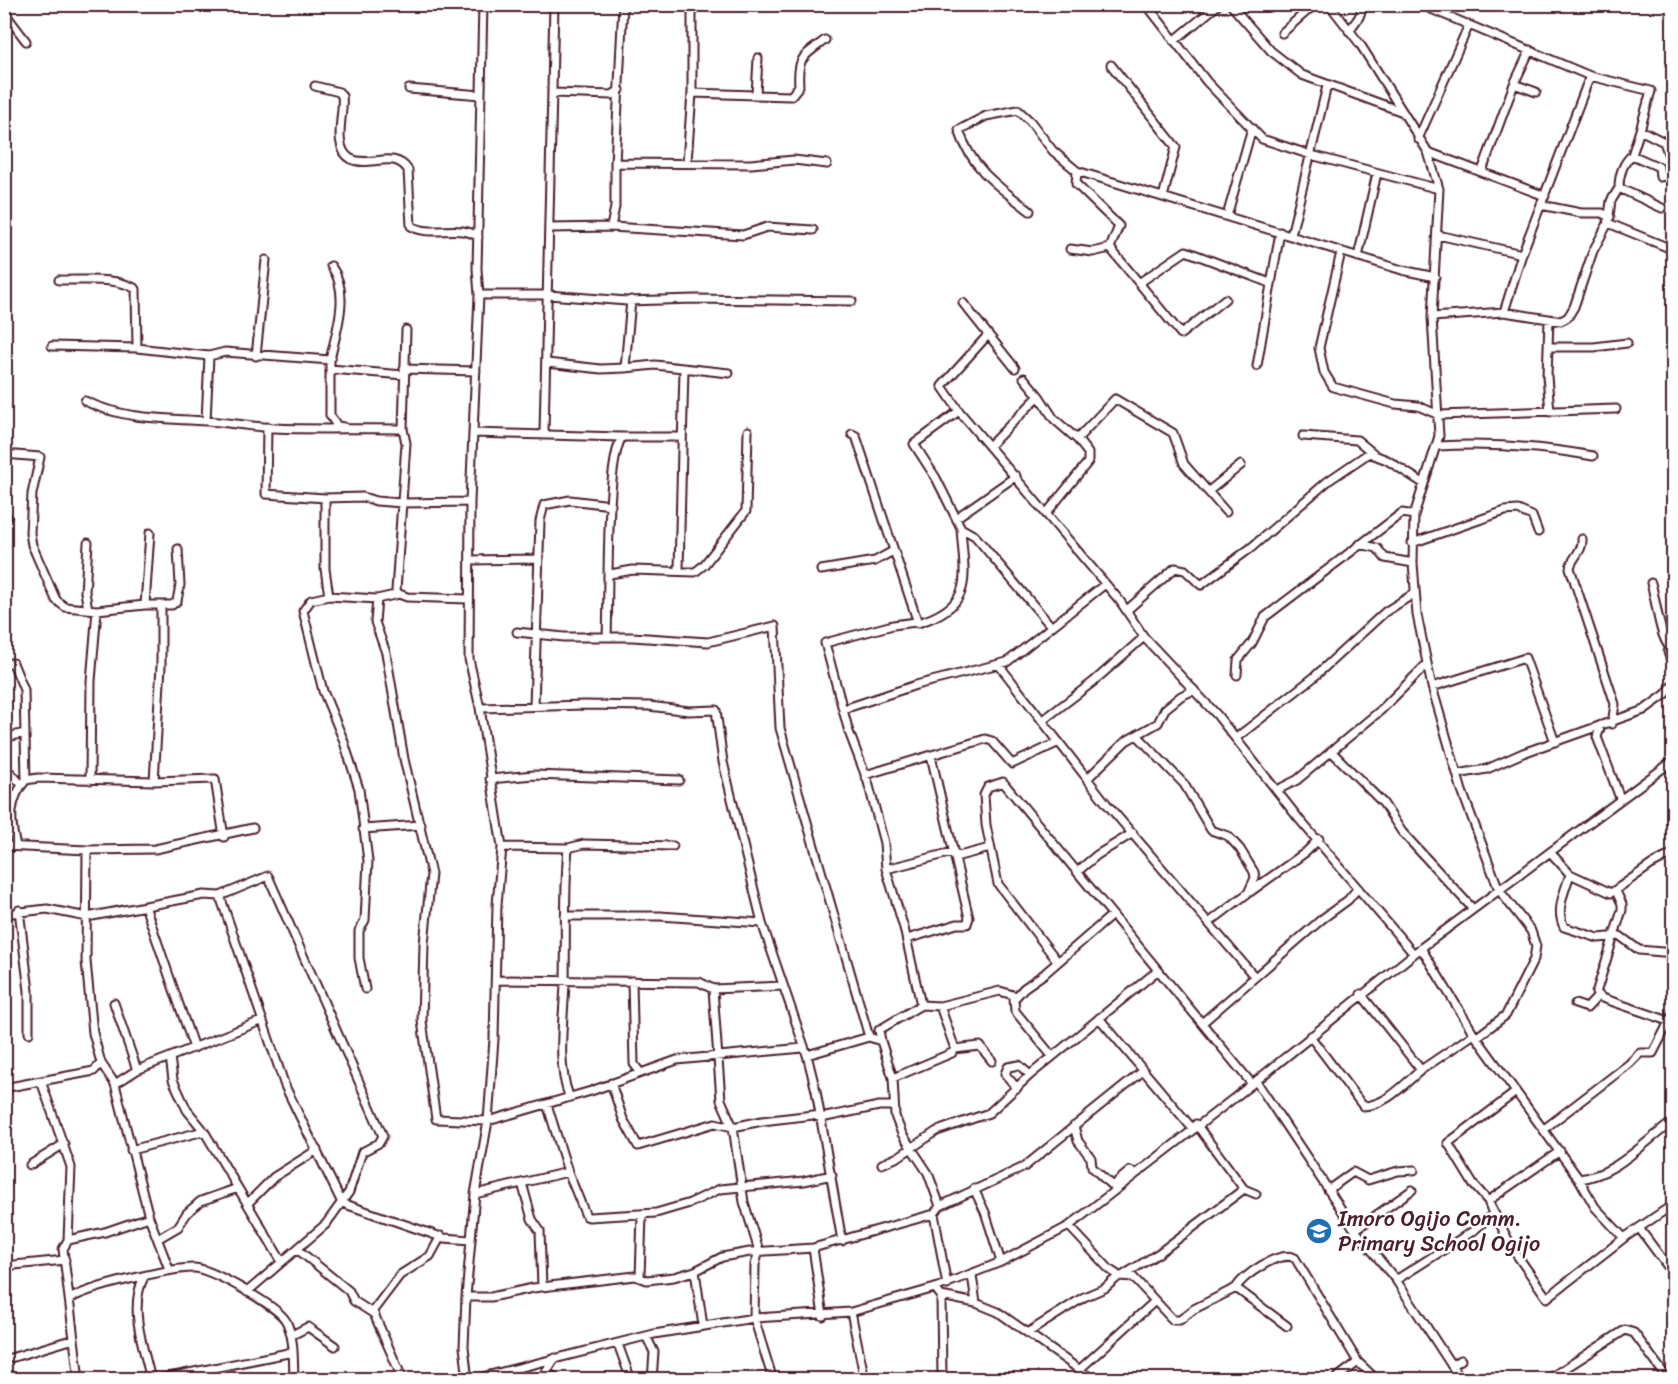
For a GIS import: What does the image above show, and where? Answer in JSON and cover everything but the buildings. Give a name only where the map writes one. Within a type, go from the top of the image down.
[{"type":"street","points":[[483,4],[479,295],[470,502],[469,659],[480,708],[501,847],[497,905],[495,1040],[488,1121],[475,1194],[466,1297],[465,1347],[469,1380],[646,1336],[754,1318],[823,1316],[851,1312],[947,1285],[1001,1262],[1069,1226],[1194,1126],[1254,1083],[1413,953],[1674,760]]},
{"type":"street","points":[[544,433],[554,4]]},
{"type":"street","points":[[611,227],[615,207],[623,4]]},
{"type":"street","points":[[687,162],[692,93],[692,4]]},
{"type":"street","points":[[1146,4],[1207,82],[1263,139],[1311,155],[1439,189]]},
{"type":"street","points":[[1174,41],[1219,4]]},
{"type":"street","points":[[1230,4],[1288,66],[1327,86],[1403,112]]},
{"type":"street","points":[[1282,33],[1315,4]]},
{"type":"street","points":[[1310,1036],[1362,1106],[1375,1106],[1389,1099],[1421,1070],[1506,1015],[1536,953],[1531,932],[1499,890],[1457,774],[1432,687],[1415,593],[1412,543],[1414,515],[1423,483],[1438,446],[1439,414],[1432,317],[1439,189],[1428,152],[1329,4]]},
{"type":"street","points":[[1349,31],[1364,4]]},
{"type":"street","points":[[1421,4],[1432,7],[1468,27],[1590,76],[1651,92],[1632,154],[1626,160],[1619,176],[1619,188],[1611,201],[1609,220],[1600,236],[1568,317],[1561,321],[1504,312],[1432,317]]},
{"type":"street","points":[[4,12],[26,41]]},
{"type":"street","points":[[1418,139],[1468,27]]},
{"type":"street","points":[[692,93],[791,96],[796,93],[799,86],[798,65],[801,59],[825,40]]},
{"type":"street","points":[[1482,171],[1514,84],[1530,50]]},
{"type":"street","points":[[756,95],[758,58]]},
{"type":"street","points":[[1112,65],[1176,147],[1163,197]]},
{"type":"street","points":[[1504,312],[1522,254],[1590,76]]},
{"type":"street","points":[[1514,84],[1536,92]]},
{"type":"street","points":[[315,86],[339,92],[342,96],[340,132],[345,153],[350,158],[362,161],[393,160],[404,164],[408,170],[411,226],[442,233],[467,232],[478,237]]},
{"type":"street","points":[[1291,235],[1327,86]]},
{"type":"street","points":[[409,89],[481,95]]},
{"type":"street","points":[[553,93],[612,95],[620,90]]},
{"type":"street","points":[[1030,211],[989,179],[975,164],[965,149],[959,130],[977,119],[1018,110],[1030,121],[1053,151],[1077,171],[1341,252],[1435,277]]},
{"type":"street","points":[[1227,216],[1252,128]]},
{"type":"street","points":[[1632,154],[1659,167],[1660,177],[1674,172],[1664,142],[1640,130]]},
{"type":"street","points":[[1428,152],[1545,196]]},
{"type":"street","points":[[615,163],[751,164],[794,160],[827,164]]},
{"type":"street","points":[[1077,171],[1076,184],[1119,226],[1110,248]]},
{"type":"street","points":[[1358,257],[1377,173]]},
{"type":"street","points":[[1619,188],[1662,208]]},
{"type":"street","points":[[1541,205],[1581,213],[1602,213],[1609,220],[1674,250]]},
{"type":"street","points":[[549,228],[611,227],[743,235],[767,227],[813,230]]},
{"type":"street","points":[[1257,366],[1280,232]]},
{"type":"street","points":[[1438,235],[1522,254]]},
{"type":"street","points":[[1070,249],[1093,252],[1110,248]]},
{"type":"street","points":[[1110,248],[1181,334],[1225,299]]},
{"type":"street","points":[[1139,283],[1186,250],[1270,283]]},
{"type":"street","points":[[1341,252],[1319,348],[1324,372],[1333,387],[1395,404],[1418,406],[1439,414],[1616,409]]},
{"type":"street","points":[[256,356],[266,260]]},
{"type":"street","points":[[331,266],[336,273],[341,306],[330,360],[330,415],[337,426],[344,427]]},
{"type":"street","points":[[59,280],[112,282],[128,284],[136,289],[137,348]]},
{"type":"street","points":[[479,295],[548,295],[631,300],[852,301]]},
{"type":"street","points":[[625,368],[631,300]]},
{"type":"street","points":[[963,303],[987,336],[1015,368]]},
{"type":"street","points":[[1549,320],[1550,412]]},
{"type":"street","points":[[399,594],[396,591],[406,443],[403,429],[406,330]]},
{"type":"street","points":[[987,336],[942,387],[959,411],[1127,610],[1144,637],[1236,738],[1413,953]]},
{"type":"street","points":[[1548,347],[1594,347],[1627,343]]},
{"type":"street","points":[[51,346],[137,348],[209,356],[225,352],[330,360]]},
{"type":"street","points":[[206,421],[209,356]]},
{"type":"street","points":[[547,363],[601,369],[655,365],[729,373]]},
{"type":"street","points":[[330,369],[404,372],[476,371]]},
{"type":"street","points":[[680,570],[684,369]]},
{"type":"street","points":[[1024,378],[1054,419],[1077,439],[1088,453],[1088,462],[1046,514]]},
{"type":"street","points":[[989,446],[1039,396]]},
{"type":"street","points":[[1077,439],[1115,399],[1173,433],[1184,464],[1210,490],[1226,512]]},
{"type":"street","points":[[85,401],[105,410],[129,416],[267,427],[403,429]]},
{"type":"street","points":[[921,1005],[907,939],[886,869],[884,843],[866,775],[825,643],[893,625],[920,623],[951,608],[961,598],[964,577],[961,528],[936,478],[914,444],[959,411]]},
{"type":"street","points":[[267,427],[266,494],[325,498],[363,497],[376,501],[402,503],[470,502]]},
{"type":"street","points":[[610,574],[633,570],[695,572],[704,565],[746,511],[748,431]]},
{"type":"street","points":[[474,433],[544,433],[622,437],[681,436]]},
{"type":"street","points":[[852,434],[856,436],[916,622]]},
{"type":"street","points":[[1303,436],[1358,440],[1373,453],[1423,483]]},
{"type":"street","points":[[607,637],[614,459],[615,448],[622,437]]},
{"type":"street","points":[[1438,446],[1497,445],[1549,448],[1593,456]]},
{"type":"street","points":[[1127,610],[1175,568],[1185,570],[1201,585],[1267,534],[1328,481],[1363,457],[1373,453]]},
{"type":"street","points":[[4,454],[40,457],[32,494],[32,545],[56,600],[65,607],[97,610],[172,605],[179,596],[178,549]]},
{"type":"street","points":[[1210,490],[1241,465]]},
{"type":"street","points":[[956,518],[1016,476]]},
{"type":"street","points":[[325,498],[326,569],[329,596]]},
{"type":"street","points":[[534,706],[538,559],[540,521],[544,505],[570,500],[611,505]]},
{"type":"street","points":[[1412,543],[1456,526],[1513,509],[1532,516],[1538,532]]},
{"type":"street","points":[[1236,675],[1238,660],[1252,643],[1265,617],[1402,513],[1414,515]]},
{"type":"street","points":[[961,528],[975,536],[1050,625]]},
{"type":"street","points":[[145,605],[150,533]]},
{"type":"street","points":[[1582,539],[1582,547],[1570,568],[1621,719]]},
{"type":"street","points":[[88,543],[85,592],[88,609]]},
{"type":"street","points":[[1360,544],[1377,549],[1385,558],[1413,563]]},
{"type":"street","points":[[821,570],[874,561],[894,551]]},
{"type":"street","points":[[470,560],[538,559]]},
{"type":"street","points":[[1651,583],[1660,613],[1662,637],[1668,645],[1674,670]]},
{"type":"street","points":[[844,709],[916,685],[999,665],[1104,585]]},
{"type":"street","points":[[1236,738],[1313,678],[1392,606],[1415,593]]},
{"type":"street","points":[[365,989],[359,958],[359,931],[365,920],[368,861],[359,789],[343,739],[323,691],[303,611],[311,600],[329,596],[377,599],[399,594],[436,599],[468,599]]},
{"type":"street","points":[[377,599],[375,622],[386,653],[404,759],[431,874],[424,944],[422,1022],[434,1115],[439,1121],[488,1121],[547,1104],[677,1060],[805,1052],[869,1037],[881,1041]]},
{"type":"street","points":[[154,781],[161,666],[161,606]]},
{"type":"street","points":[[90,780],[91,681],[97,610]]},
{"type":"street","points":[[517,632],[564,638],[607,637],[708,642],[775,626],[780,728],[869,1037]]},
{"type":"street","points":[[1042,721],[1094,682],[1144,637]]},
{"type":"street","points":[[1668,645],[1674,637]]},
{"type":"street","points":[[1432,687],[1525,658],[1555,742]]},
{"type":"street","points":[[4,663],[13,663],[24,690],[24,783],[13,801],[11,814],[16,846]]},
{"type":"street","points":[[1277,790],[1294,782],[1381,710],[1427,664]]},
{"type":"street","points":[[999,665],[1087,779],[1254,976]]},
{"type":"street","points":[[1457,774],[1487,769],[1586,730],[1612,724],[1656,703],[1674,683]]},
{"type":"street","points":[[1087,779],[1126,741],[1158,723],[1165,709],[1181,696],[1194,690]]},
{"type":"street","points":[[480,708],[650,706],[689,711],[710,708],[716,710],[723,762],[762,923],[805,1052],[821,1118],[842,1241]]},
{"type":"street","points":[[1612,724],[1616,708]]},
{"type":"street","points":[[1597,737],[1601,725]]},
{"type":"street","points":[[1586,730],[1597,737],[1620,798]]},
{"type":"street","points":[[4,738],[25,732]]},
{"type":"street","points":[[1137,735],[1184,784],[1211,830],[1228,836],[1240,849],[1254,872],[1255,878],[1248,893]]},
{"type":"street","points":[[866,775],[906,760],[931,756],[985,739],[992,741],[1009,762],[1016,764],[1059,742]]},
{"type":"street","points":[[1331,751],[1383,803],[1402,832],[1473,909]]},
{"type":"street","points":[[907,939],[968,922],[969,913],[931,756]]},
{"type":"street","points":[[4,775],[12,773],[24,783],[215,779],[224,837]]},
{"type":"street","points":[[490,779],[534,775],[679,780]]},
{"type":"street","points":[[1058,962],[998,884],[990,848],[984,795],[988,787],[1004,782],[1078,871],[1111,916],[1254,1083],[1355,1230],[1396,1280],[1461,1380]]},
{"type":"street","points":[[363,829],[421,825]]},
{"type":"street","points":[[4,846],[87,850],[155,849],[224,837],[253,828]]},
{"type":"street","points":[[1078,871],[1097,855],[1133,834]]},
{"type":"street","points":[[1210,922],[1291,864],[1319,839]]},
{"type":"street","points":[[501,847],[568,848],[584,844],[673,846]]},
{"type":"street","points":[[568,848],[564,1067],[569,1096]]},
{"type":"street","points":[[886,869],[953,852],[959,856],[990,848]]},
{"type":"street","points":[[87,850],[86,961],[93,1033],[101,1066],[115,1084],[149,1217],[169,1269]]},
{"type":"street","points":[[1550,852],[1570,874],[1611,893],[1651,865],[1674,853]]},
{"type":"street","points":[[1570,874],[1561,902],[1560,916],[1564,927],[1598,938],[1614,936],[1624,938],[1639,950],[1674,953]]},
{"type":"street","points":[[4,914],[19,910],[57,910],[87,917],[204,895],[220,896],[268,876],[383,1136],[379,1143],[362,1152],[342,1203],[326,1224],[247,1292]]},
{"type":"street","points":[[1202,1023],[1254,976],[1348,900],[1358,888]]},
{"type":"street","points":[[1598,996],[1597,989],[1622,910],[1622,904],[1616,891]]},
{"type":"street","points":[[220,896],[285,1086],[342,1203],[363,1212],[441,1236],[471,1240]]},
{"type":"street","points":[[145,906],[194,1048]]},
{"type":"street","points":[[19,910],[29,991],[29,1033]]},
{"type":"street","points":[[565,915],[660,916],[762,923]]},
{"type":"street","points":[[1052,1056],[1015,1011],[1013,1004],[1016,996],[1111,916]]},
{"type":"street","points":[[1421,948],[1476,1036],[1560,1151],[1595,1207],[1624,1238]]},
{"type":"street","points":[[882,1164],[937,1131],[989,1113],[1030,1074],[1157,971]]},
{"type":"street","points":[[496,980],[699,982],[713,989],[782,986]]},
{"type":"street","points":[[632,981],[634,1064],[640,1072]]},
{"type":"street","points":[[713,989],[721,1100],[733,1127],[741,1188],[759,1251],[755,1265],[754,1318],[773,1380]]},
{"type":"street","points":[[940,1206],[928,1173],[902,1134],[894,1106],[893,1078],[879,1030],[921,1005],[931,1008],[1000,991],[1016,996]]},
{"type":"street","points":[[1361,994],[1421,1070]]},
{"type":"street","points":[[1575,1004],[1587,1008],[1598,996]]},
{"type":"street","points":[[1598,996],[1669,1021]]},
{"type":"street","points":[[114,1003],[137,1070]]},
{"type":"street","points":[[940,1006],[955,1049]]},
{"type":"street","points":[[1544,1129],[1640,1053],[1653,1053],[1674,1012]]},
{"type":"street","points":[[1099,1018],[1143,1071],[1194,1126],[1244,1189],[1256,1194]]},
{"type":"street","points":[[115,1084],[137,1070],[261,1021]]},
{"type":"street","points":[[893,1078],[952,1053],[955,1049],[980,1046],[992,1061]]},
{"type":"street","points":[[170,1057],[173,1080],[188,1110],[204,1131],[282,1262]]},
{"type":"street","points":[[1017,1088],[1005,1074],[1008,1067],[1019,1065],[1030,1074]]},
{"type":"street","points":[[4,1088],[101,1066]]},
{"type":"street","points":[[466,1297],[490,1297],[542,1287],[635,1276],[647,1280],[695,1271],[722,1257],[759,1251],[813,1248],[934,1214],[940,1206],[1024,1167],[1143,1071]]},
{"type":"street","points":[[41,1081],[64,1144],[71,1175],[68,1240],[63,1249],[79,1380]]},
{"type":"street","points":[[611,1083],[628,1129],[638,1146],[715,1123],[733,1127],[813,1115],[821,1118],[879,1106],[894,1106]]},
{"type":"street","points":[[1396,1280],[1473,1230],[1493,1214],[1488,1201],[1473,1184],[1449,1143],[1516,1092]]},
{"type":"street","points":[[547,1104],[568,1172],[587,1217],[665,1211],[720,1190],[832,1175]]},
{"type":"street","points":[[1579,1179],[1594,1177],[1624,1161],[1647,1139],[1674,1121]]},
{"type":"street","points":[[1074,1126],[1078,1141],[1091,1158],[1092,1167],[1112,1186],[1130,1171],[1136,1173]]},
{"type":"street","points":[[131,1150],[204,1131]]},
{"type":"street","points":[[30,1166],[64,1144]]},
{"type":"street","points":[[248,1203],[274,1177],[317,1150]]},
{"type":"street","points":[[1560,1151],[1488,1201],[1514,1251],[1547,1298],[1624,1238],[1674,1204]]},
{"type":"street","points":[[1328,1190],[1353,1172],[1368,1180],[1398,1171],[1414,1170]]},
{"type":"street","points":[[475,1194],[568,1172]]},
{"type":"street","points":[[522,1183],[532,1219],[540,1230],[542,1287]]},
{"type":"street","points":[[159,1238],[178,1227],[201,1201],[238,1188]]},
{"type":"street","points":[[974,1189],[985,1212],[1001,1262]]},
{"type":"street","points":[[1029,1332],[1084,1297],[1105,1288],[1120,1276],[1166,1248],[1244,1189]]},
{"type":"street","points":[[1355,1230],[1412,1190]]},
{"type":"street","points":[[640,1278],[642,1214]]},
{"type":"street","points":[[934,1214],[947,1285]]},
{"type":"street","points":[[68,1240],[105,1232],[149,1217]]},
{"type":"street","points":[[1069,1226],[1095,1257],[1120,1276],[1133,1277],[1173,1320],[1180,1320],[1194,1308],[1236,1288],[1242,1277],[1261,1267],[1284,1256],[1295,1258],[1358,1362],[1377,1380]]},
{"type":"street","points":[[1639,1228],[1674,1275]]},
{"type":"street","points":[[372,1312],[400,1275],[430,1256],[441,1236]]},
{"type":"street","points":[[813,1248],[823,1316]]},
{"type":"street","points":[[297,1249],[349,1292],[354,1301],[372,1312],[403,1380]]},
{"type":"street","points":[[4,1266],[65,1260]]},
{"type":"street","points":[[70,1299],[85,1291],[169,1269],[201,1269],[247,1292],[278,1312],[292,1335],[294,1380]]},
{"type":"street","points":[[695,1271],[703,1326]]},
{"type":"street","points":[[972,1275],[976,1303]]},
{"type":"street","points":[[144,1277],[137,1299],[139,1327],[152,1380],[293,1353]]},
{"type":"street","points":[[935,1288],[941,1296],[942,1380]]},
{"type":"street","points":[[1236,1288],[1287,1326]]},
{"type":"street","points":[[941,1296],[976,1303],[998,1312],[1094,1380]]},
{"type":"street","points":[[1080,1368],[1155,1301]]},
{"type":"street","points":[[851,1312],[863,1379]]},
{"type":"street","points":[[292,1335],[308,1327],[335,1346]]},
{"type":"street","points":[[1547,1380],[1625,1330],[1634,1333],[1663,1377],[1674,1377]]},
{"type":"street","points":[[646,1336],[654,1352],[652,1380]]},
{"type":"street","points":[[4,1360],[74,1339]]},
{"type":"street","points":[[618,1344],[631,1380]]},
{"type":"street","points":[[542,1380],[555,1358]]},
{"type":"street","points":[[1451,1365],[1461,1360]]},
{"type":"street","points":[[1334,1380],[1358,1362]]},
{"type":"street","points":[[542,1380],[553,1376],[560,1380]]},
{"type":"place","name":"Imoro Ogijo Comm. Primary School Ogijo","points":[[1319,1231]]}]
